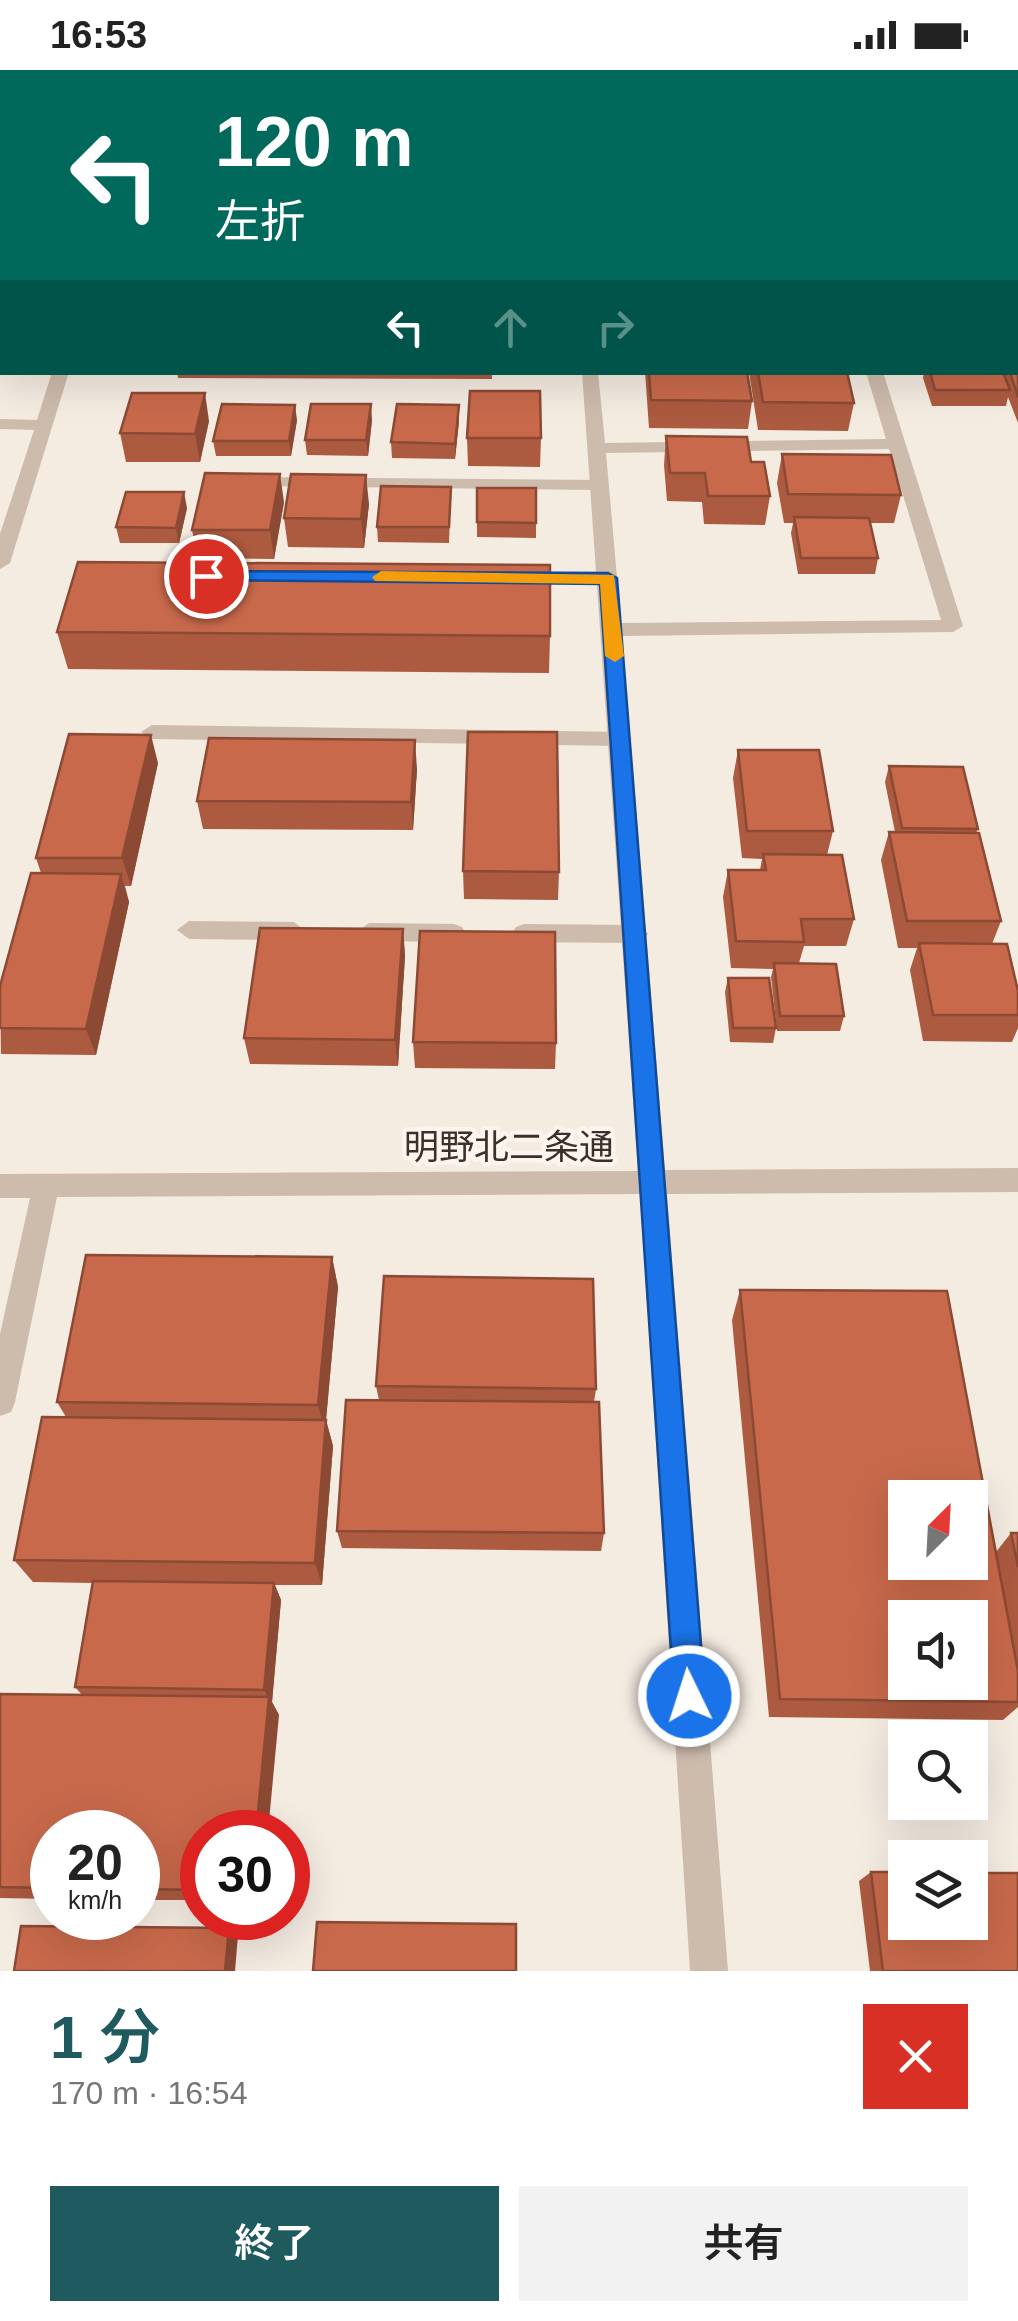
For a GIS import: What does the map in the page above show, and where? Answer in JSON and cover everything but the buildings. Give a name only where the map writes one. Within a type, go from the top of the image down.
[{"type":"street","points":[[0,563],[10,501],[61,375]]},
{"type":"street","points":[[590,375],[636,934],[709,1971]]},
{"type":"street","points":[[612,630],[953,626],[875,375]]},
{"type":"street","points":[[0,424],[44,424]]},
{"type":"street","points":[[596,448],[896,444]]},
{"type":"street","points":[[235,482],[600,485]]},
{"type":"street","points":[[493,578],[608,578]]},
{"type":"street","points":[[152,732],[621,739]]},
{"type":"street","points":[[189,930],[636,934]]},
{"type":"street","name":"明野北二条通","points":[[0,1186],[1018,1180]]},
{"type":"street","points":[[0,1402],[46,1186]]},
{"type":"slow traffic","points":[[381,577],[608,578],[615,656]]},
{"type":"route","points":[[206,576],[608,578],[689,1696]]}]
